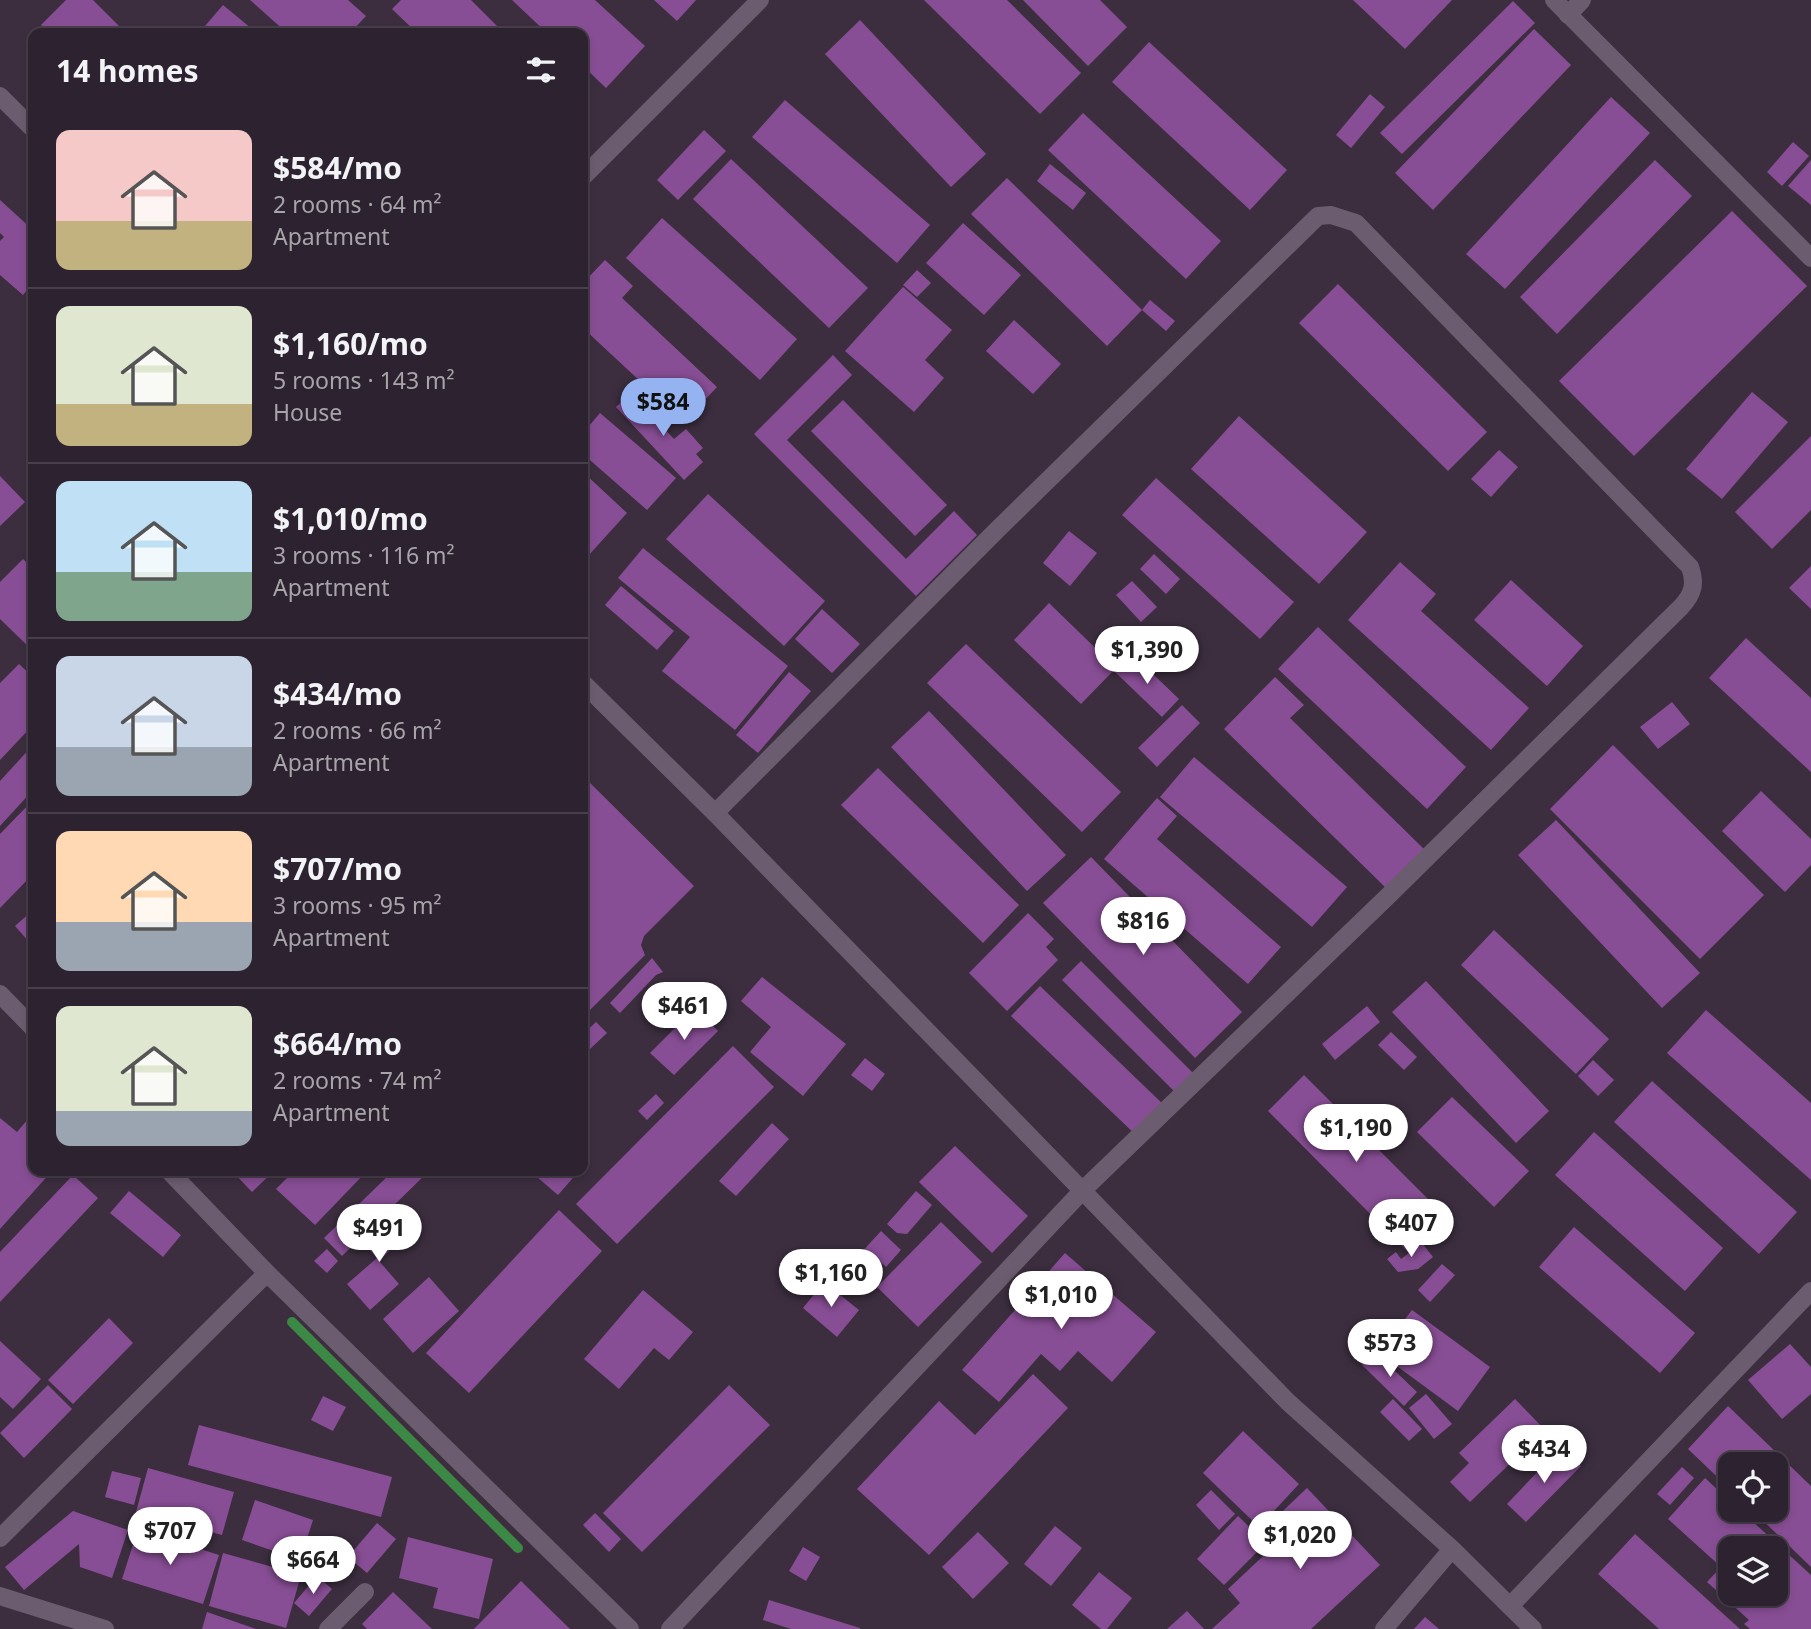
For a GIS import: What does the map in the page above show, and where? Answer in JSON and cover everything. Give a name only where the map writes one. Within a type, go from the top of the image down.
[{"type":"street","points":[[588,172],[760,0]]},
{"type":"street","points":[[1554,0],[1811,258]]},
{"type":"street","points":[[1569,15],[1582,0]]},
{"type":"street","points":[[0,96],[28,124]]},
{"type":"street","points":[[670,1629],[1083,1190],[1681,607],[1693,591],[1694,579],[1690,567],[1356,223],[1331,215],[1318,216],[999,528],[715,813]]},
{"type":"street","points":[[588,688],[715,813],[1288,1402],[1452,1549],[1533,1629]]},
{"type":"street","points":[[0,994],[28,1023]]},
{"type":"street","points":[[174,1176],[267,1273],[630,1629]]},
{"type":"street","points":[[0,1538],[267,1273]]},
{"type":"street","points":[[1510,1606],[1811,1291]]},
{"type":"street","points":[[1384,1629],[1452,1549]]},
{"type":"street","points":[[328,1629],[365,1592]]},
{"type":"street","points":[[0,1596],[105,1629]]},
{"type":"building","points":[[66,0],[93,0],[121,28],[44,28],[41,25]]},
{"type":"building","points":[[250,0],[348,0],[366,16],[355,28],[281,28]]},
{"type":"building","points":[[401,0],[471,0],[499,28],[412,28],[392,9]]},
{"type":"building","points":[[512,0],[595,0],[645,46],[606,88],[588,71],[588,28],[542,28]]},
{"type":"building","points":[[654,0],[696,0],[677,21]]},
{"type":"building","points":[[924,0],[1007,0],[1081,73],[1040,114]]},
{"type":"building","points":[[1023,0],[1100,0],[1127,27],[1088,66]]},
{"type":"building","points":[[1353,0],[1452,0],[1405,49]]},
{"type":"building","points":[[1513,1],[1535,23],[1402,154],[1380,133]]},
{"type":"building","points":[[223,5],[251,28],[203,28]]},
{"type":"building","points":[[860,20],[986,154],[951,187],[825,54]]},
{"type":"building","points":[[1534,29],[1571,65],[1433,210],[1395,173]]},
{"type":"building","points":[[1149,42],[1287,170],[1250,210],[1112,82]]},
{"type":"building","points":[[1370,94],[1385,107],[1351,148],[1336,135]]},
{"type":"building","points":[[1611,97],[1650,133],[1505,289],[1466,254]]},
{"type":"building","points":[[785,100],[930,225],[897,263],[752,137]]},
{"type":"building","points":[[1083,113],[1221,241],[1186,279],[1048,150]]},
{"type":"building","points":[[704,130],[726,151],[678,200],[657,180]]},
{"type":"building","points":[[1793,142],[1809,156],[1782,186],[1767,172]]},
{"type":"building","points":[[731,159],[868,288],[829,328],[693,199]]},
{"type":"building","points":[[1655,160],[1692,196],[1557,334],[1520,297]]},
{"type":"building","points":[[1811,160],[1811,205],[1788,186]]},
{"type":"building","points":[[1050,164],[1086,193],[1073,210],[1037,181]]},
{"type":"building","points":[[1007,178],[1142,310],[1107,346],[971,214]]},
{"type":"building","points":[[0,200],[28,225],[28,289],[23,295],[0,275],[0,241],[4,237],[0,233]]},
{"type":"building","points":[[1732,211],[1807,286],[1634,456],[1559,381]]},
{"type":"building","points":[[662,218],[797,339],[760,380],[626,258]]},
{"type":"building","points":[[963,223],[1021,275],[984,315],[926,263]]},
{"type":"building","points":[[605,260],[633,286],[622,298],[717,387],[684,422],[588,333],[588,278]]},
{"type":"building","points":[[917,270],[931,283],[917,297],[903,285]]},
{"type":"building","points":[[1338,284],[1487,432],[1448,471],[1299,323]]},
{"type":"building","points":[[903,287],[952,330],[925,360],[944,378],[914,412],[845,351]]},
{"type":"building","points":[[1150,300],[1175,321],[1166,331],[1142,310]]},
{"type":"building","points":[[1014,320],[1061,364],[1033,394],[986,351]]},
{"type":"building","points":[[833,355],[852,375],[787,440],[906,559],[954,511],[977,535],[916,596],[754,434]]},
{"type":"building","points":[[1752,392],[1788,422],[1722,499],[1686,469]]},
{"type":"building","points":[[631,393],[674,439],[686,429],[703,448],[696,454],[703,462],[684,480],[616,407]]},
{"type":"building","points":[[843,400],[947,505],[915,536],[811,431]]},
{"type":"building","points":[[600,413],[676,478],[647,510],[588,458],[588,427]]},
{"type":"building","points":[[1239,416],[1367,532],[1319,584],[1191,469]]},
{"type":"building","points":[[1811,436],[1811,510],[1772,549],[1735,512]]},
{"type":"building","points":[[1499,450],[1518,467],[1491,497],[1471,479]]},
{"type":"building","points":[[0,476],[25,502],[0,526]]},
{"type":"building","points":[[588,477],[627,513],[588,556]]},
{"type":"building","points":[[1156,478],[1294,602],[1260,639],[1122,515]]},
{"type":"building","points":[[708,494],[825,601],[784,646],[666,539]]},
{"type":"building","points":[[1069,531],[1097,553],[1070,586],[1043,563]]},
{"type":"building","points":[[643,548],[788,666],[735,730],[662,671],[690,637],[618,578]]},
{"type":"building","points":[[1154,554],[1180,579],[1166,594],[1140,569]]},
{"type":"building","points":[[23,559],[28,564],[28,646],[0,619],[0,582]]},
{"type":"building","points":[[1400,562],[1436,594],[1421,611],[1529,708],[1491,750],[1348,620]]},
{"type":"building","points":[[1811,566],[1811,609],[1789,588]]},
{"type":"building","points":[[1511,580],[1583,646],[1547,686],[1474,620]]},
{"type":"building","points":[[1132,581],[1157,607],[1141,622],[1116,595]]},
{"type":"building","points":[[621,586],[674,631],[657,650],[605,605]]},
{"type":"building","points":[[1049,603],[1116,668],[1081,704],[1014,640]]},
{"type":"building","points":[[822,609],[860,644],[832,673],[795,639]]},
{"type":"building","points":[[1318,627],[1466,767],[1427,809],[1278,669]]},
{"type":"building","points":[[1746,638],[1811,698],[1811,772],[1709,678]]},
{"type":"building","points":[[966,644],[1121,792],[1082,832],[927,683]]},
{"type":"building","points":[[1132,654],[1179,699],[1162,717],[1115,672]]},
{"type":"building","points":[[19,664],[28,672],[28,730],[0,760],[0,683]]},
{"type":"building","points":[[789,672],[811,691],[758,753],[736,735]]},
{"type":"building","points":[[1275,677],[1304,705],[1290,718],[1425,850],[1387,889],[1224,729]]},
{"type":"building","points":[[1672,702],[1690,724],[1658,749],[1640,727]]},
{"type":"building","points":[[1182,705],[1200,723],[1157,767],[1138,748]]},
{"type":"building","points":[[929,711],[1066,855],[1027,891],[891,747]]},
{"type":"building","points":[[1613,745],[1764,895],[1700,959],[1550,809]]},
{"type":"building","points":[[28,750],[28,795],[0,826],[0,781]]},
{"type":"building","points":[[1194,757],[1347,887],[1312,927],[1160,797]]},
{"type":"building","points":[[878,768],[1019,905],[983,943],[841,805]]},
{"type":"building","points":[[588,781],[694,886],[644,936],[641,945],[645,955],[588,1012]]},
{"type":"building","points":[[1761,791],[1811,839],[1811,865],[1785,892],[1722,831]]},
{"type":"building","points":[[1157,798],[1177,816],[1157,839],[1281,947],[1248,984],[1104,859]]},
{"type":"building","points":[[28,805],[28,879],[0,908],[0,834]]},
{"type":"building","points":[[1556,820],[1700,973],[1662,1008],[1518,855]]},
{"type":"building","points":[[1091,857],[1242,1012],[1195,1058],[1043,903]]},
{"type":"building","points":[[1028,913],[1054,939],[1046,947],[1058,960],[1007,1011],[969,973]]},
{"type":"building","points":[[28,914],[28,941],[15,926]]},
{"type":"building","points":[[1494,930],[1609,1039],[1576,1074],[1461,965]]},
{"type":"building","points":[[652,958],[663,972],[656,975],[620,1013],[610,1003]]},
{"type":"building","points":[[1081,961],[1197,1077],[1178,1095],[1062,980]]},
{"type":"building","points":[[762,977],[846,1044],[803,1096],[750,1052],[771,1027],[741,1001]]},
{"type":"building","points":[[1426,981],[1549,1111],[1516,1143],[1392,1012]]},
{"type":"building","points":[[1040,986],[1165,1106],[1137,1136],[1011,1016]]},
{"type":"building","points":[[1367,1006],[1380,1022],[1335,1060],[1322,1044]]},
{"type":"building","points":[[695,1008],[718,1031],[674,1075],[650,1053]]},
{"type":"building","points":[[1706,1010],[1811,1103],[1811,1180],[1667,1053]]},
{"type":"building","points":[[596,1022],[607,1033],[590,1049],[588,1047],[588,1029]]},
{"type":"building","points":[[1391,1032],[1417,1057],[1404,1070],[1378,1045]]},
{"type":"building","points":[[733,1046],[774,1087],[617,1244],[576,1204]]},
{"type":"building","points":[[865,1058],[885,1074],[872,1091],[851,1075]]},
{"type":"building","points":[[1593,1060],[1614,1080],[1598,1096],[1578,1076]]},
{"type":"building","points":[[1304,1075],[1445,1216],[1408,1252],[1268,1111]]},
{"type":"building","points":[[1652,1081],[1797,1212],[1759,1254],[1614,1122]]},
{"type":"building","points":[[656,1094],[664,1103],[647,1120],[638,1111]]},
{"type":"building","points":[[1452,1097],[1529,1171],[1494,1207],[1417,1132]]},
{"type":"building","points":[[0,1118],[17,1132],[28,1119],[28,1176],[48,1176],[0,1229]]},
{"type":"building","points":[[772,1123],[789,1139],[736,1196],[719,1181]]},
{"type":"building","points":[[1594,1132],[1723,1248],[1685,1291],[1555,1175]]},
{"type":"building","points":[[955,1146],[1028,1216],[992,1253],[919,1182]]},
{"type":"building","points":[[72,1176],[98,1198],[0,1302],[0,1252]]},
{"type":"building","points":[[237,1176],[269,1176],[252,1192]]},
{"type":"building","points":[[289,1176],[362,1176],[315,1225],[276,1189]]},
{"type":"building","points":[[388,1176],[424,1176],[342,1256],[324,1238]]},
{"type":"building","points":[[536,1176],[575,1176],[558,1195]]},
{"type":"building","points":[[129,1191],[181,1235],[163,1257],[110,1213]]},
{"type":"building","points":[[916,1191],[932,1205],[907,1234],[897,1233],[887,1224]]},
{"type":"building","points":[[559,1210],[602,1251],[469,1393],[426,1353]]},
{"type":"building","points":[[396,1213],[411,1229],[379,1261],[399,1284],[370,1310],[347,1284],[377,1258],[364,1244]]},
{"type":"building","points":[[941,1222],[982,1262],[918,1327],[877,1287]]},
{"type":"building","points":[[1574,1227],[1695,1333],[1660,1373],[1539,1267]]},
{"type":"building","points":[[881,1231],[901,1250],[886,1267],[877,1258],[870,1265],[859,1255]]},
{"type":"building","points":[[1422,1243],[1433,1257],[1418,1269],[1398,1272],[1387,1259],[1396,1252],[1401,1259]]},
{"type":"building","points":[[327,1249],[338,1261],[327,1273],[314,1261]]},
{"type":"building","points":[[1065,1253],[1156,1332],[1112,1382],[1078,1351],[1060,1371],[1041,1354],[999,1402],[962,1370]]},
{"type":"building","points":[[1442,1264],[1455,1275],[1430,1302],[1418,1290]]},
{"type":"building","points":[[429,1277],[459,1311],[413,1353],[383,1319]]},
{"type":"building","points":[[824,1282],[859,1310],[837,1337],[803,1308]]},
{"type":"building","points":[[643,1290],[693,1332],[669,1360],[654,1348],[619,1389],[584,1359]]},
{"type":"building","points":[[1412,1310],[1490,1367],[1458,1411],[1379,1353]]},
{"type":"building","points":[[109,1318],[133,1343],[73,1404],[48,1380]]},
{"type":"building","points":[[0,1341],[41,1379],[13,1409],[0,1397]]},
{"type":"building","points":[[1790,1344],[1811,1367],[1811,1394],[1782,1419],[1748,1380]]},
{"type":"building","points":[[1375,1352],[1417,1392],[1404,1406],[1362,1365]]},
{"type":"building","points":[[1033,1374],[1068,1408],[929,1555],[857,1489],[939,1401],[975,1435]]},
{"type":"building","points":[[48,1385],[72,1409],[24,1458],[0,1433]]},
{"type":"building","points":[[729,1385],[770,1425],[642,1552],[603,1513]]},
{"type":"building","points":[[1426,1394],[1452,1424],[1434,1439],[1409,1408]]},
{"type":"building","points":[[323,1396],[346,1407],[333,1431],[311,1420]]},
{"type":"building","points":[[1393,1399],[1422,1429],[1409,1441],[1380,1412]]},
{"type":"building","points":[[1515,1399],[1545,1430],[1470,1502],[1450,1482],[1469,1463],[1459,1453]]},
{"type":"building","points":[[1728,1406],[1776,1452],[1718,1452],[1718,1478],[1688,1449]]},
{"type":"building","points":[[199,1425],[392,1477],[381,1517],[188,1465]]},
{"type":"building","points":[[1243,1431],[1299,1484],[1259,1527],[1203,1473]]},
{"type":"building","points":[[1561,1447],[1581,1466],[1526,1522],[1507,1504]]},
{"type":"building","points":[[1788,1464],[1811,1486],[1811,1567],[1788,1545],[1788,1536],[1779,1536],[1764,1522],[1788,1522]]},
{"type":"building","points":[[1682,1467],[1694,1478],[1670,1505],[1657,1494]]},
{"type":"building","points":[[148,1468],[234,1492],[222,1535],[136,1512]]},
{"type":"building","points":[[112,1471],[141,1478],[134,1505],[105,1497]]},
{"type":"building","points":[[1705,1478],[1718,1490],[1718,1522],[1753,1522],[1768,1536],[1718,1536],[1718,1564],[1668,1519]]},
{"type":"building","points":[[1307,1488],[1380,1565],[1311,1629],[1212,1629],[1240,1603],[1228,1589],[1275,1545],[1262,1531]]},
{"type":"building","points":[[1211,1490],[1235,1514],[1219,1530],[1196,1505]]},
{"type":"building","points":[[255,1500],[313,1520],[300,1560],[242,1540]]},
{"type":"building","points":[[73,1511],[128,1530],[112,1578],[80,1567],[79,1544],[24,1590],[5,1567]]},
{"type":"building","points":[[595,1513],[621,1539],[609,1552],[583,1525]]},
{"type":"building","points":[[1238,1516],[1266,1543],[1224,1585],[1197,1559]]},
{"type":"building","points":[[377,1523],[396,1539],[367,1573],[348,1557]]},
{"type":"building","points":[[1055,1526],[1082,1548],[1051,1586],[1024,1564]]},
{"type":"building","points":[[138,1529],[219,1555],[203,1604],[122,1579]]},
{"type":"building","points":[[978,1532],[1009,1563],[973,1599],[942,1567]]},
{"type":"building","points":[[1635,1534],[1740,1629],[1659,1629],[1598,1574]]},
{"type":"building","points":[[408,1537],[493,1559],[479,1619],[433,1608],[438,1588],[399,1578]]},
{"type":"building","points":[[803,1547],[820,1557],[806,1581],[789,1571]]},
{"type":"building","points":[[223,1553],[301,1575],[286,1628],[209,1606]]},
{"type":"building","points":[[1788,1554],[1811,1575],[1811,1629],[1750,1629],[1744,1624],[1749,1620],[1734,1606],[1788,1606]]},
{"type":"building","points":[[1718,1570],[1718,1592],[1707,1582]]},
{"type":"building","points":[[1099,1572],[1132,1598],[1107,1629],[1101,1629],[1072,1605]]},
{"type":"building","points":[[317,1576],[332,1589],[309,1616],[294,1603]]},
{"type":"building","points":[[521,1581],[570,1629],[474,1629]]},
{"type":"building","points":[[393,1592],[432,1629],[367,1629],[362,1624]]},
{"type":"building","points":[[769,1600],[860,1629],[791,1629],[763,1620]]},
{"type":"building","points":[[1187,1611],[1204,1629],[1167,1629]]},
{"type":"building","points":[[207,1612],[256,1629],[202,1629]]},
{"type":"building","points":[[1425,1617],[1439,1629],[1414,1629]]},
{"type":"waterway","points":[[292,1322],[518,1548]]}]
